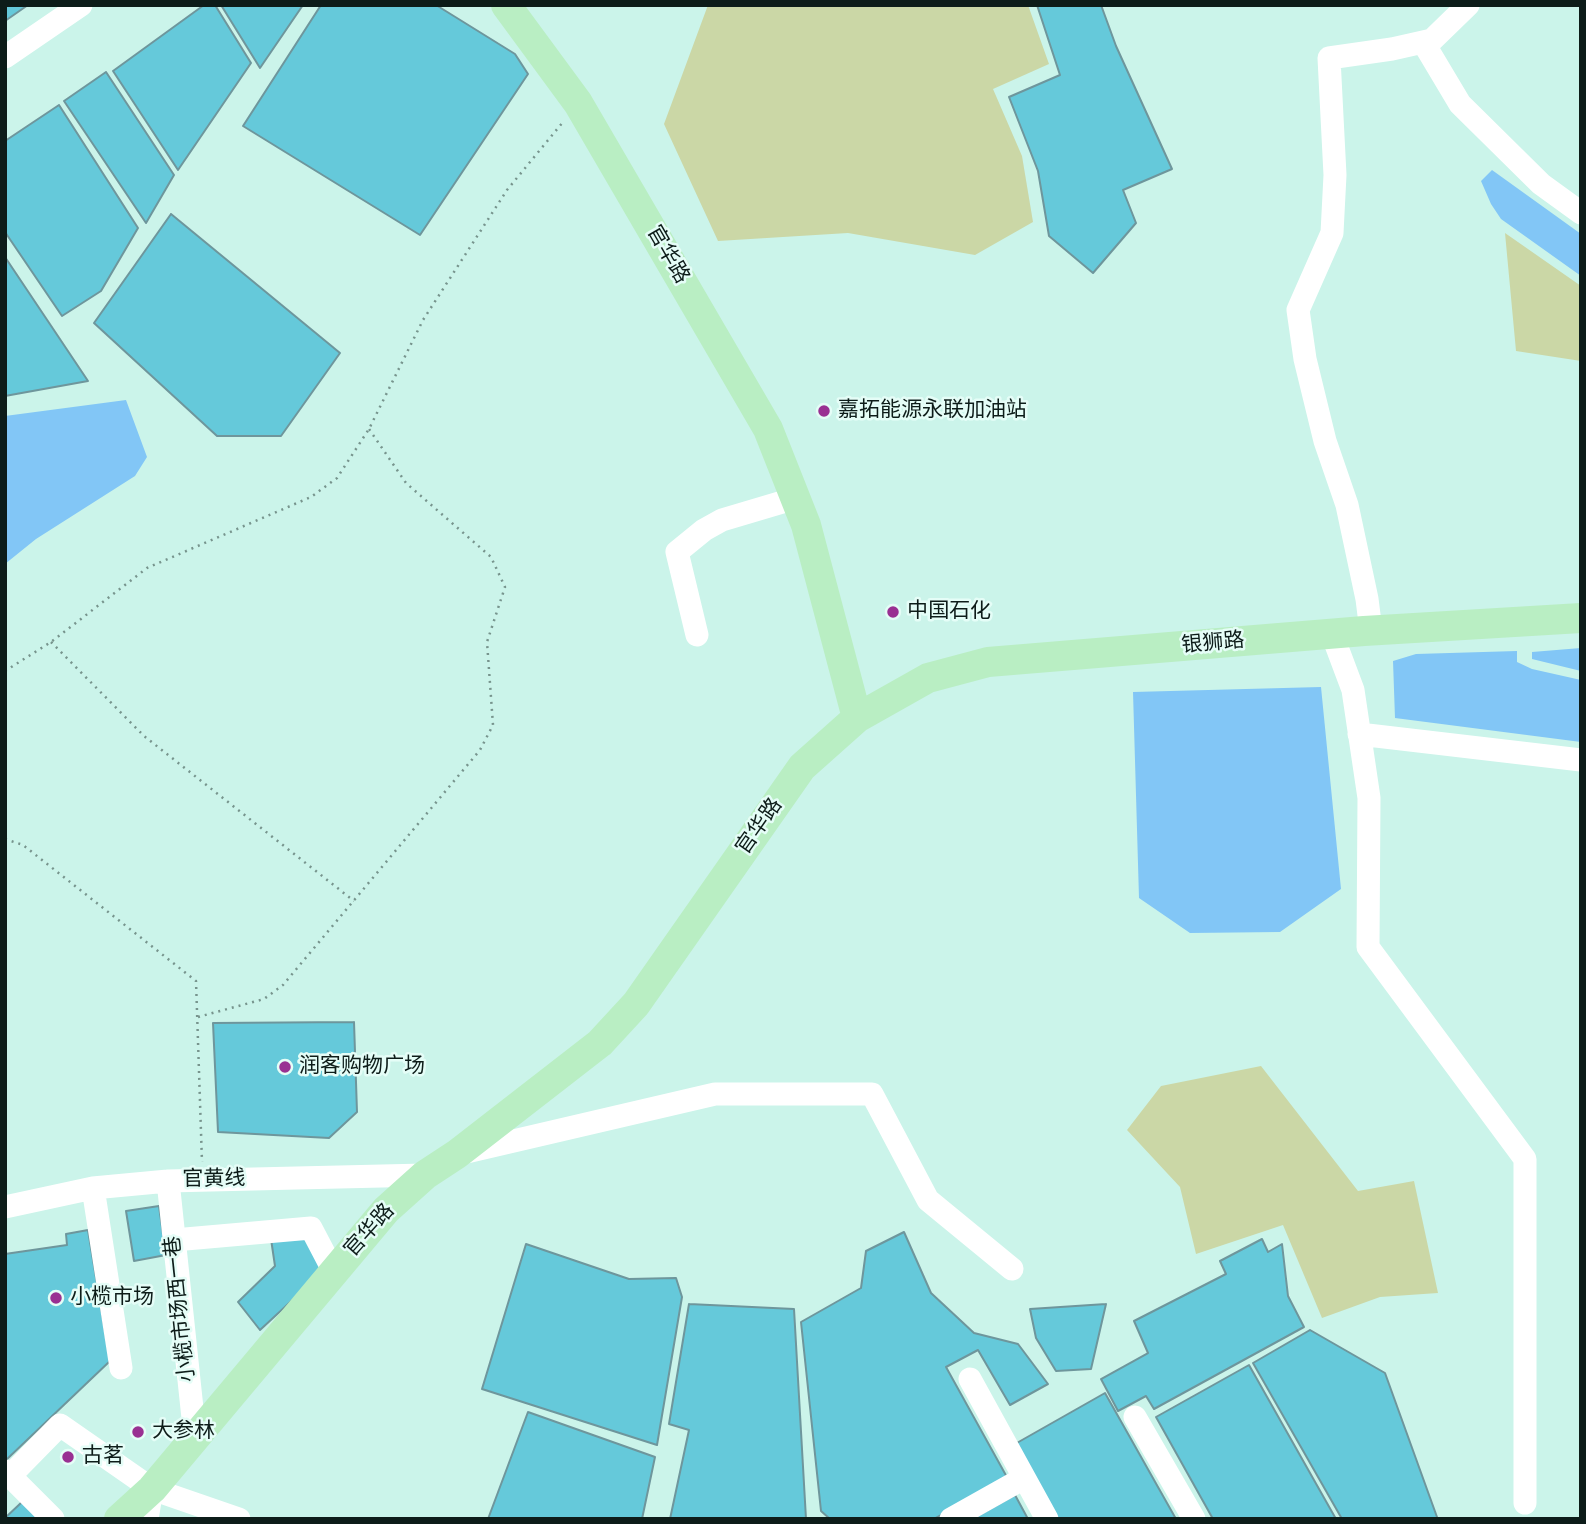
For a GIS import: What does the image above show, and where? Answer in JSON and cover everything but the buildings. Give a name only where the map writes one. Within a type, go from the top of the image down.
[{"type":"main road","name":"官华路","points":[[119,1519],[152,1489],[386,1210],[425,1175],[457,1154],[600,1043],[636,1004],[802,767],[857,718],[806,526],[768,429],[578,103],[506,5]]},
{"type":"main road","name":"银狮路","points":[[857,718],[928,678],[988,662],[1371,631],[1581,618]]},
{"type":"street","points":[[5,57],[81,5]]},
{"type":"street","points":[[1371,631],[1347,505],[1325,441],[1305,359],[1298,310],[1332,233],[1335,175],[1329,58],[1392,50],[1432,40],[1468,5]]},
{"type":"street","points":[[1423,42],[1460,104],[1541,184],[1581,213]]},
{"type":"street","points":[[697,635],[677,552],[704,530],[722,520],[796,498]]},
{"type":"street","points":[[1332,634],[1353,690],[1369,798],[1368,947],[1525,1159],[1525,1503]]},
{"type":"street","points":[[1359,734],[1581,760]]},
{"type":"street","points":[[457,1154],[715,1094],[872,1094],[928,1200],[1012,1269]]},
{"type":"street","name":"官黄线","points":[[5,1206],[93,1188],[168,1181],[425,1175]]},
{"type":"street","name":"小榄市场西一巷","points":[[168,1181],[195,1437]]},
{"type":"street","points":[[93,1188],[121,1368]]},
{"type":"street","points":[[174,1240],[311,1228],[334,1272]]},
{"type":"street","points":[[970,1379],[1047,1519]]},
{"type":"street","points":[[1135,1417],[1194,1519]]},
{"type":"street","points":[[53,1519],[8,1473],[60,1426],[152,1489],[239,1519]]},
{"type":"street","points":[[951,1519],[1024,1478]]},
{"type":"street","points":[[147,1519],[152,1489]]},
{"type":"path","points":[[5,671],[51,642],[148,568],[311,497],[337,478],[369,429],[423,320],[507,190],[578,103]]},
{"type":"path","points":[[198,1017],[264,999],[284,985],[480,750],[493,725],[487,642],[505,587],[492,557],[406,482],[369,429]]},
{"type":"path","points":[[51,642],[144,736],[354,901]]},
{"type":"path","points":[[5,839],[23,845],[197,981],[203,1180]]},
{"type":"green space","points":[[708,5],[1028,5],[1049,64],[993,89],[1022,156],[1033,222],[975,255],[848,233],[718,241],[664,124]]},
{"type":"green space","points":[[1505,233],[1581,286],[1581,361],[1516,351]]},
{"type":"green space","points":[[1261,1066],[1358,1191],[1414,1181],[1438,1293],[1380,1297],[1322,1318],[1283,1225],[1196,1254],[1180,1187],[1127,1130],[1161,1086]]},
{"type":"water","points":[[1492,170],[1581,234],[1581,276],[1501,219],[1481,181]]},
{"type":"water","points":[[126,400],[147,457],[135,476],[36,539],[5,564],[5,416]]},
{"type":"water","points":[[1581,648],[1581,671],[1532,659],[1532,652]]},
{"type":"water","points":[[1517,651],[1517,662],[1532,669],[1581,680],[1581,742],[1395,718],[1393,661],[1416,654]]},
{"type":"water","points":[[1321,687],[1341,889],[1280,932],[1190,933],[1139,898],[1133,692]]},
{"type":"place","name":"嘉拓能源永联加油站","points":[[824,411]]},
{"type":"place","name":"中国石化","points":[[893,612]]},
{"type":"place","name":"润客购物广场","points":[[285,1067]]},
{"type":"place","name":"小榄市场","points":[[56,1298]]},
{"type":"place","name":"大参林","points":[[138,1432]]},
{"type":"place","name":"古茗","points":[[68,1457]]}]
